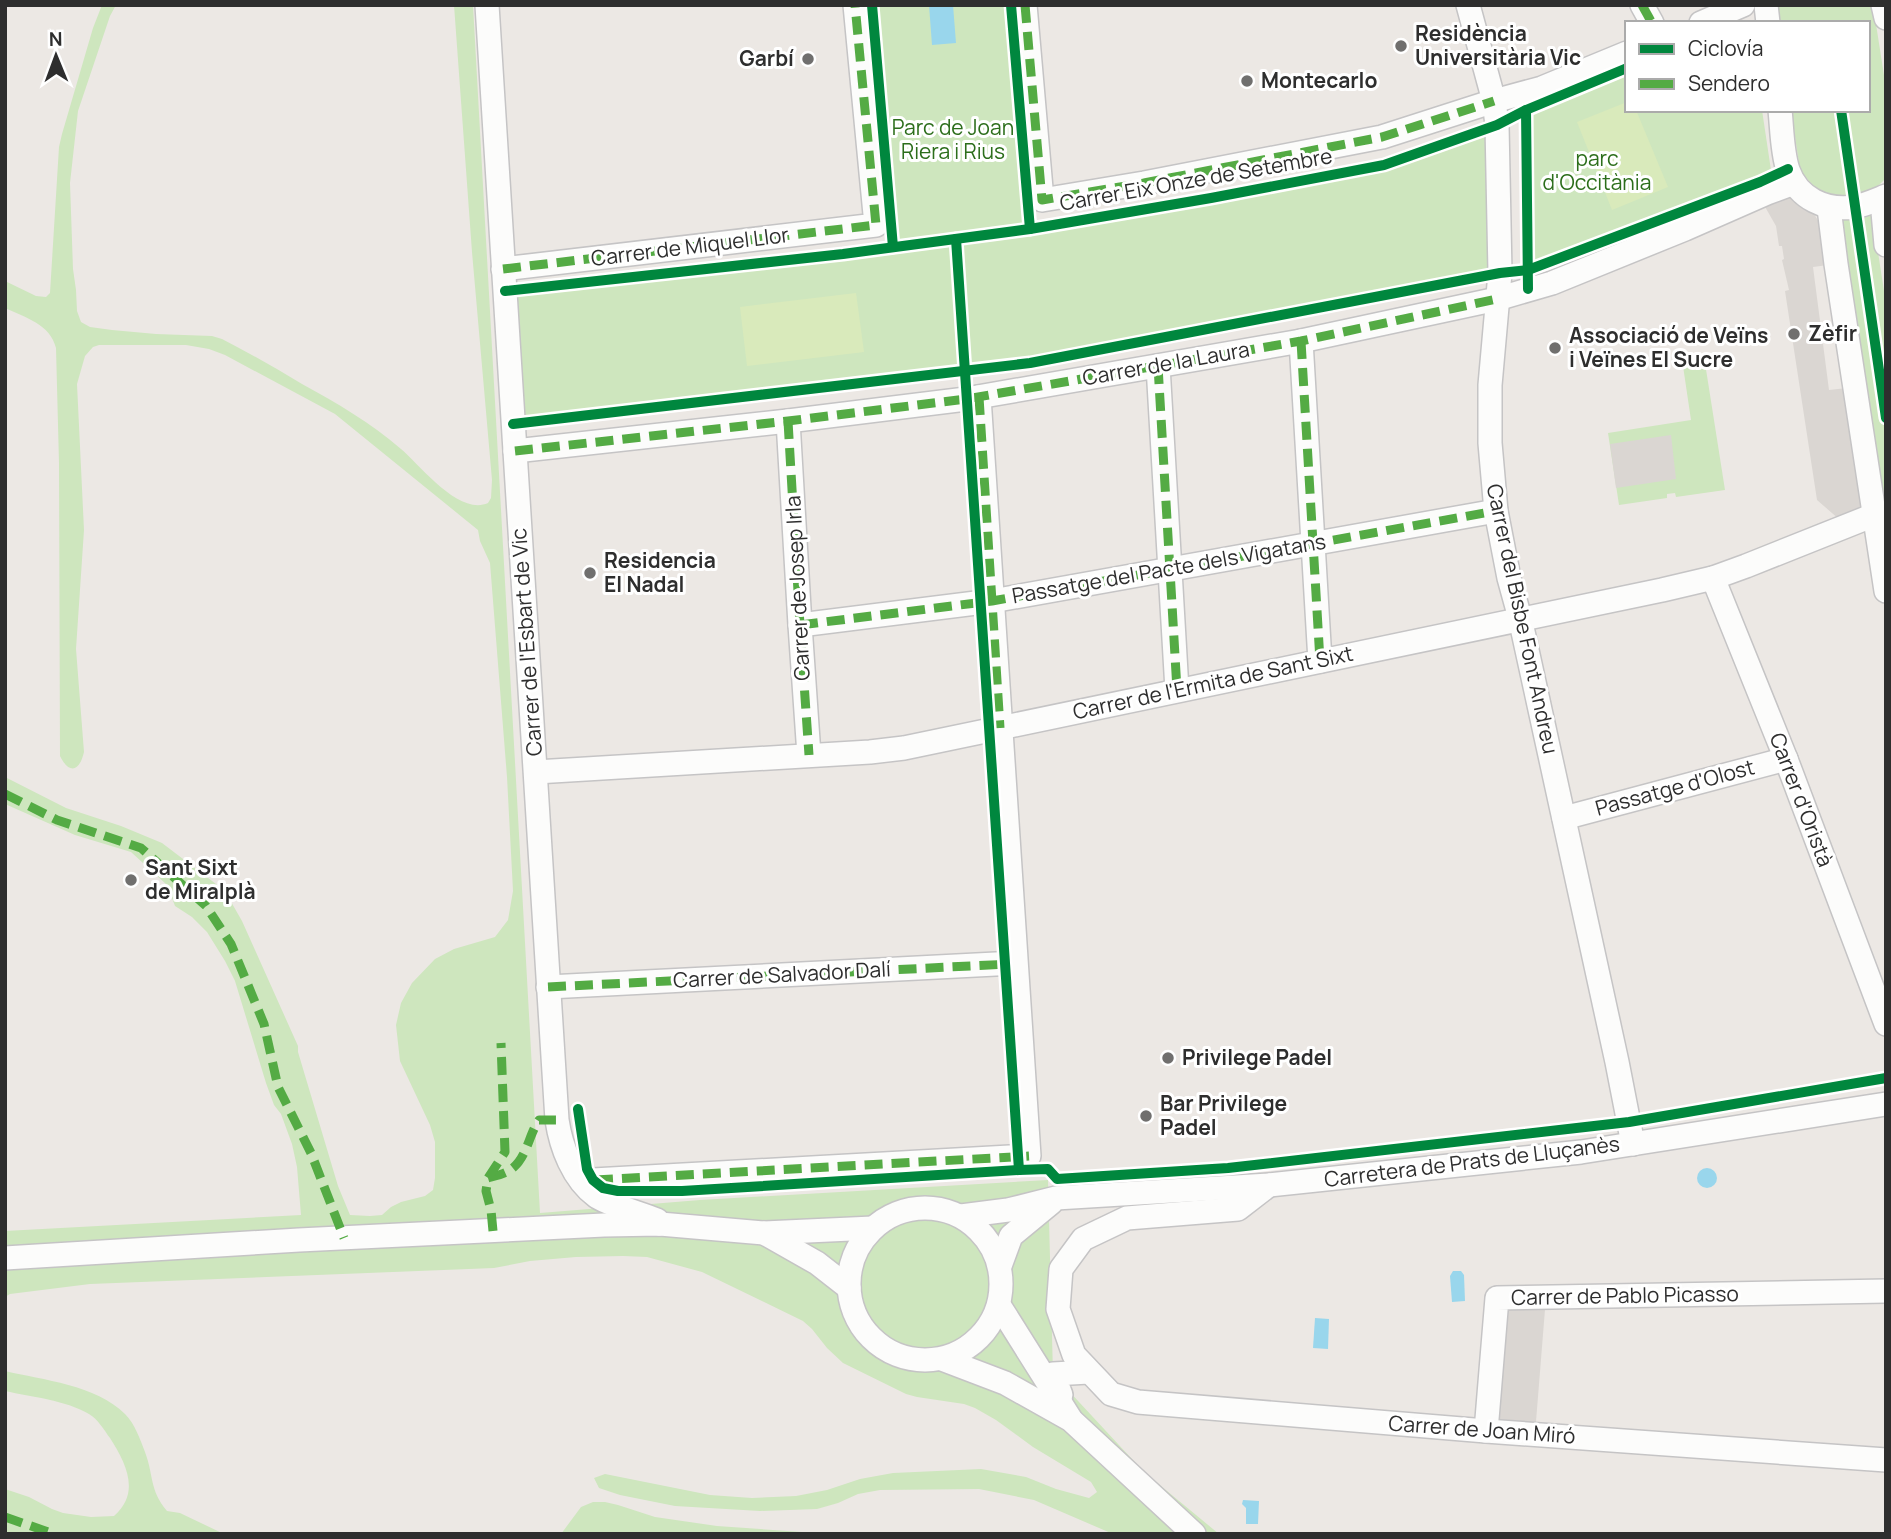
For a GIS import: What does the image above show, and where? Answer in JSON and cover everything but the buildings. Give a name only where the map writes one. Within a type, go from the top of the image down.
[{"type":"street","name":"Carrer de l'Esbart de Vic","points":[[487,5],[557,1120],[560,1138],[578,1178],[597,1198],[657,1220],[660,1224]]},
{"type":"street","name":"Carrer de Miquel Llor","points":[[503,269],[876,225],[855,5]]},
{"type":"street","points":[[1025,5],[1042,200],[1382,137],[1542,88],[1625,54]]},
{"type":"street","name":"Carrer del Bisbe Font Andreu","points":[[1468,5],[1494,101],[1498,150],[1500,259],[1489,399],[1496,511],[1633,1144]]},
{"type":"street","points":[[1642,5],[1651,21]]},
{"type":"street","points":[[1706,21],[1743,5]]},
{"type":"street","points":[[1884,5],[1886,18]]},
{"type":"street","points":[[1780,112],[1788,169],[1794,183],[1815,203],[1829,208],[1856,207],[1886,197],[1883,212],[1886,246]]},
{"type":"street","name":"Carrer de la Laura","points":[[515,452],[979,397],[1301,341],[1497,299],[1552,283],[1794,183]]},
{"type":"street","points":[[1829,208],[1886,591]]},
{"type":"street","points":[[1301,341],[1320,661]]},
{"type":"street","points":[[1158,366],[1177,690]]},
{"type":"street","points":[[593,1180],[1029,1156],[979,397]]},
{"type":"street","name":"Carrer de Josep Irla","points":[[788,421],[809,755]]},
{"type":"street","name":"Passatge del Pacte dels Vigatans","points":[[800,625],[992,601],[1496,511]]},
{"type":"street","name":"Carrer de l'Ermita de Sant Sixt","points":[[536,772],[904,748],[1713,578],[1874,515]]},
{"type":"street","name":"Carrer d'Oristà","points":[[1713,578],[1786,759],[1886,1024]]},
{"type":"street","name":"Passatge d'Olost","points":[[1564,818],[1786,759]]},
{"type":"street","name":"Carrer de Salvador Dalí","points":[[548,987],[1015,963]]},
{"type":"street","name":"Carretera de Prats de Lluçanès","points":[[961,1216],[1008,1210],[1056,1198],[1269,1185],[1581,1152],[1886,1104]]},
{"type":"street","name":"Carrer de Joan Miró","points":[[1269,1185],[1238,1209],[1127,1218],[1083,1239],[1061,1269],[1058,1309],[1073,1355],[1111,1394],[1138,1402],[1886,1460]]},
{"type":"street","points":[[1000,1266],[1012,1236],[1056,1198]]},
{"type":"street","points":[[934,1208],[961,1216],[988,1240],[1000,1266],[1002,1293],[994,1318],[978,1340],[957,1354],[942,1359],[915,1360],[889,1352],[867,1334],[850,1301],[850,1269],[857,1249],[873,1228],[887,1218],[910,1209],[934,1208]]},
{"type":"street","points":[[5,1258],[299,1240],[660,1224],[764,1233],[873,1228]]},
{"type":"street","points":[[764,1233],[817,1263],[849,1288]]},
{"type":"street","name":"Carrer de Pablo Picasso","points":[[1486,1431],[1497,1298],[1886,1291]]},
{"type":"street","points":[[999,1305],[1071,1420]]},
{"type":"street","points":[[942,1359],[1004,1383],[1071,1420],[1195,1534]]},
{"type":"street","points":[[1071,1420],[1053,1374],[1089,1372]]},
{"type":"green space","points":[[102,5],[116,5],[78,111],[70,183],[73,269],[77,311],[81,322],[90,327],[112,330],[212,336],[222,339],[353,414],[401,449],[453,496],[477,505],[488,503],[491,498],[492,480],[454,5],[473,5],[540,1213],[700,1200],[1048,1180],[1053,1374],[1144,1472],[1219,1534],[1113,1534],[1034,1500],[979,1489],[880,1490],[858,1494],[817,1509],[760,1511],[675,1506],[599,1488],[594,1478],[605,1474],[710,1495],[752,1498],[796,1496],[893,1473],[981,1469],[1026,1477],[1089,1498],[1097,1492],[1091,1482],[975,1408],[906,1394],[843,1363],[803,1321],[702,1272],[647,1257],[576,1257],[530,1261],[494,1268],[90,1284],[10,1294],[5,1297],[5,1231],[301,1215],[292,1144],[266,1083],[235,981],[207,932],[192,917],[175,906],[167,885],[131,852],[75,835],[5,804],[5,777],[66,808],[162,843],[216,884],[230,900],[298,1046],[338,1186],[350,1215],[382,1215],[401,1202],[425,1196],[433,1190],[435,1142],[430,1125],[400,1061],[396,1025],[401,1003],[412,983],[435,959],[454,949],[495,937],[508,920],[513,891],[490,563],[478,530],[335,414],[209,349],[186,345],[99,345],[93,347],[85,356],[77,384],[84,530],[76,649],[84,752],[80,763],[74,768],[67,766],[60,756],[56,348],[43,327],[5,308],[5,281],[36,296],[46,297],[50,293],[59,147]]},
{"type":"green space","name":"Parc de Joan Riera i Rius","points":[[872,5],[1011,5],[1031,229],[1384,165],[1497,125],[1500,273],[1030,363],[513,424],[505,291],[893,247]]},
{"type":"green space","points":[[1775,5],[1873,5],[1886,88],[1886,178],[1871,193],[1838,200],[1817,191],[1800,170],[1791,112],[1870,112],[1870,21],[1778,21]]},
{"type":"green space","name":"parc d'Occitània","points":[[1625,69],[1625,112],[1762,112],[1772,177],[1528,270],[1526,110]]},
{"type":"green space","points":[[1625,103],[1625,112],[1637,112],[1668,187],[1612,210],[1577,122]]},
{"type":"green space","points":[[1872,213],[1886,304],[1886,542],[1838,219],[1861,220]]},
{"type":"green space","points":[[856,293],[864,352],[747,366],[740,307]]},
{"type":"green space","points":[[1705,363],[1725,490],[1676,497],[1675,493],[1667,494],[1667,498],[1619,505],[1608,433],[1691,420],[1683,366]]},
{"type":"green space","points":[[5,1371],[68,1385],[113,1404],[129,1418],[137,1432],[155,1489],[167,1511],[180,1513],[224,1534],[5,1534],[5,1489],[63,1513],[91,1517],[114,1516],[127,1498],[129,1488],[121,1458],[95,1419],[70,1405],[5,1391]]},
{"type":"green space","points":[[593,1502],[618,1505],[655,1517],[717,1526],[831,1534],[561,1534],[581,1507]]},
{"type":"shaded area","points":[[1788,194],[1814,214],[1822,227],[1828,265],[1813,267],[1829,390],[1847,388],[1863,498],[1862,507],[1840,520],[1817,500],[1785,291],[1789,290],[1782,260],[1782,246],[1779,246],[1776,226],[1764,205]]},
{"type":"shaded area","points":[[1671,435],[1676,479],[1616,488],[1610,444]]},
{"type":"shaded area","points":[[1546,1297],[1535,1434],[1486,1431],[1497,1298]]},
{"type":"water","points":[[929,5],[953,5],[956,43],[932,45]]},
{"type":"water","points":[[1707,1168],[1714,1171],[1717,1178],[1714,1185],[1707,1188],[1700,1185],[1697,1178],[1700,1171]]},
{"type":"water","points":[[1453,1271],[1461,1271],[1464,1275],[1465,1301],[1452,1302],[1450,1276]]},
{"type":"water","points":[[1315,1318],[1329,1319],[1328,1349],[1313,1348]]},
{"type":"water","points":[[1243,1500],[1259,1501],[1258,1524],[1246,1524]]},
{"type":"marked path","points":[[503,269],[876,225],[855,5]]},
{"type":"marked path","points":[[1025,5],[1042,200],[1382,137],[1494,101]]},
{"type":"marked path","points":[[1642,5],[1651,21]]},
{"type":"marked path","points":[[515,451],[966,399],[1301,341],[1497,299]]},
{"type":"marked path","points":[[1301,341],[1320,661]]},
{"type":"marked path","points":[[1158,366],[1177,690]]},
{"type":"marked path","points":[[979,397],[1000,728]]},
{"type":"marked path","points":[[788,421],[809,755]]},
{"type":"marked path","points":[[800,625],[992,601],[1496,511]]},
{"type":"marked path","points":[[5,794],[57,820],[141,848],[206,906],[231,944],[264,1024],[278,1087],[311,1153],[344,1238]]},
{"type":"marked path","points":[[548,987],[1010,964]]},
{"type":"marked path","points":[[493,1231],[486,1191],[488,1178],[505,1152],[501,1043]]},
{"type":"marked path","points":[[488,1178],[505,1173],[516,1165],[524,1154],[539,1120],[557,1120]]},
{"type":"marked path","points":[[595,1180],[1029,1156]]},
{"type":"marked path","points":[[5,1517],[54,1534]]},
{"type":"cycle path","points":[[872,5],[893,247]]},
{"type":"cycle path","points":[[1011,5],[1030,229]]},
{"type":"cycle path","name":"Carrer Eix Onze de Setembre","points":[[505,291],[843,254],[1030,229],[1384,165],[1497,125],[1625,69]]},
{"type":"cycle path","points":[[1526,110],[1528,289]]},
{"type":"cycle path","points":[[1841,112],[1886,418]]},
{"type":"cycle path","points":[[513,424],[1030,363],[1500,273],[1528,270],[1788,169]]},
{"type":"cycle path","points":[[956,239],[1019,1170]]},
{"type":"cycle path","points":[[578,1109],[587,1169],[593,1180],[603,1188],[618,1191],[682,1191],[1019,1170],[1048,1169],[1057,1179],[1228,1168],[1629,1122],[1886,1078]]},
{"type":"place","name":"Residència Universitària Vic","points":[[1401,46]]},
{"type":"place","name":"Garbí","points":[[808,59]]},
{"type":"place","name":"Montecarlo","points":[[1247,81]]},
{"type":"place","name":"Zèfir","points":[[1794,334]]},
{"type":"place","name":"Associació de Veïns i Veïnes El Sucre","points":[[1555,348]]},
{"type":"place","name":"Residencia El Nadal","points":[[590,573]]},
{"type":"place","name":"Sant Sixt de Miralplà","points":[[131,880]]},
{"type":"place","name":"Privilege Padel","points":[[1168,1058]]},
{"type":"place","name":"Bar Privilege Padel","points":[[1146,1116]]}]
